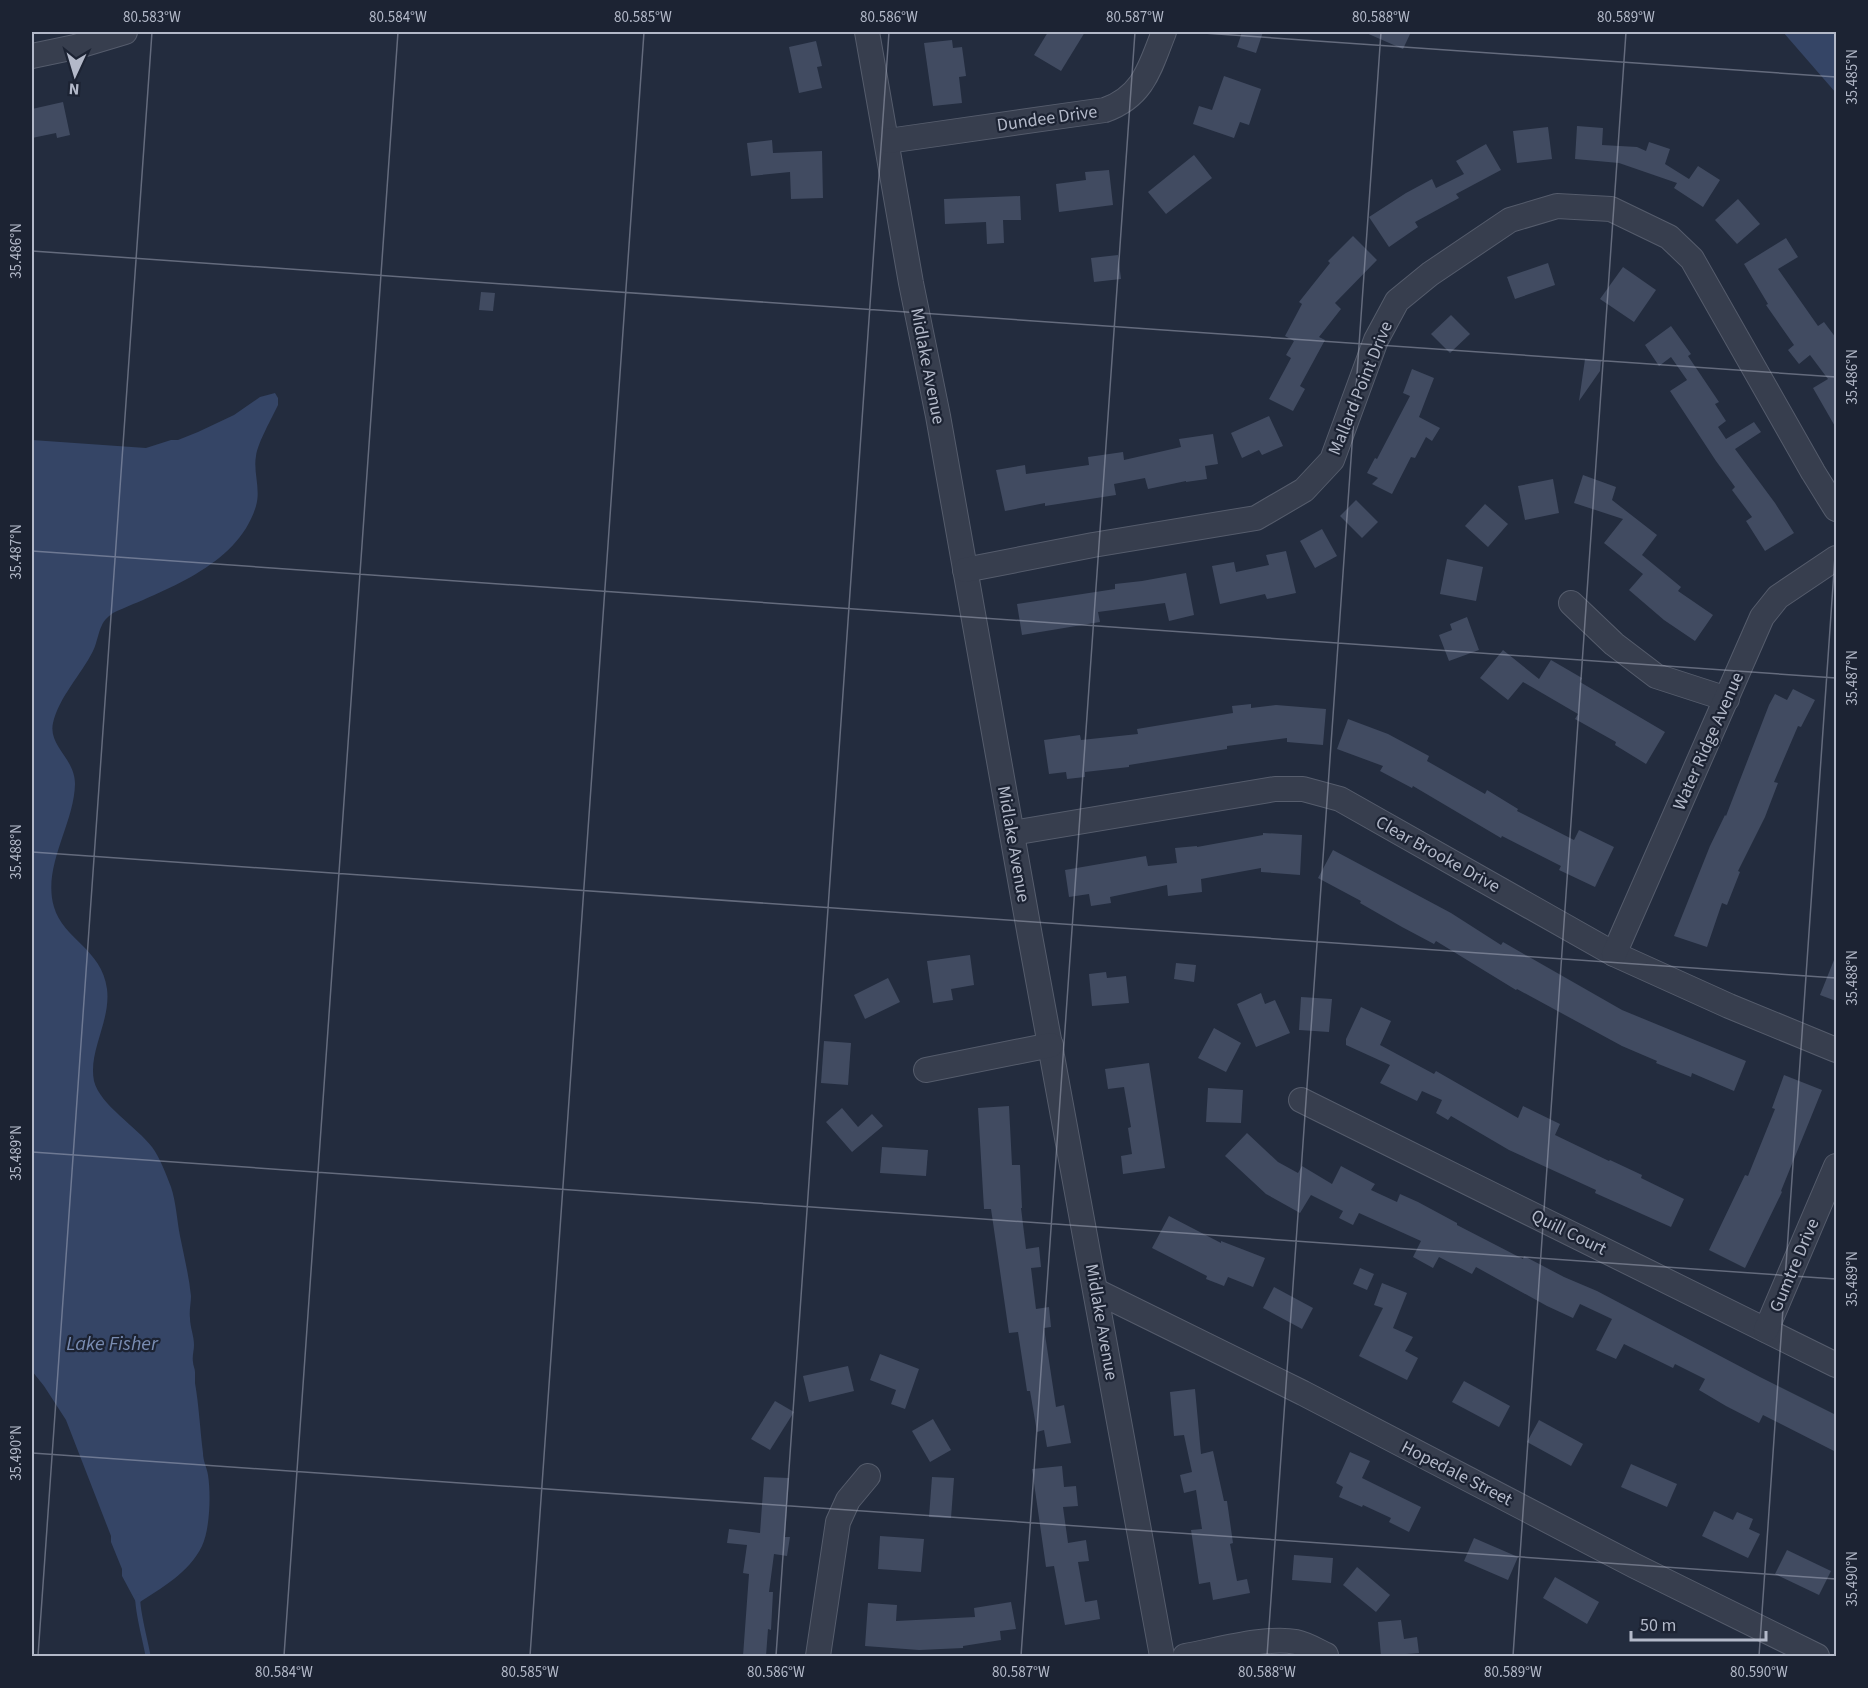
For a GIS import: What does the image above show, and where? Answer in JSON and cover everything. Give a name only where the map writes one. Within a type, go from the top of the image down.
[{"type":"street","points":[[32,56],[75,47],[125,32]]},
{"type":"street","name":"Midlake Avenue","points":[[867,32],[1162,1656]]},
{"type":"street","name":"Dundee Drive","points":[[888,141],[1105,110],[1122,104],[1143,82],[1164,32]]},
{"type":"street","name":"Mallard Point Drive","points":[[965,570],[1093,545],[1256,518],[1304,490],[1332,460],[1376,340],[1397,301],[1430,274],[1510,220],[1557,206],[1611,209],[1669,237],[1692,259],[1836,509]]},
{"type":"street","name":"Water Ridge Avenue","points":[[1614,954],[1762,617],[1778,597],[1836,558]]},
{"type":"street","points":[[1571,603],[1614,644],[1656,676],[1726,699]]},
{"type":"street","name":"Clear Brooke Drive","points":[[1012,833],[1275,789],[1303,789],[1340,799],[1614,954],[1729,1006],[1836,1050]]},
{"type":"street","points":[[926,1070],[1051,1045]]},
{"type":"street","name":"Quill Court","points":[[1301,1100],[1836,1365]]},
{"type":"street","name":"Gumtre Drive","points":[[1766,1330],[1836,1166]]},
{"type":"street","name":"Hopedale Street","points":[[1096,1291],[1292,1388],[1635,1566],[1817,1656]]},
{"type":"street","points":[[818,1656],[838,1522],[848,1500],[868,1476]]},
{"type":"street","points":[[1185,1656],[1279,1641],[1296,1642],[1326,1654]]},
{"type":"water","points":[[1783,32],[1836,32],[1836,93]]},
{"type":"water","name":"Lake Fisher","points":[[275,393],[278,405],[257,450],[255,468],[257,500],[247,527],[233,545],[197,573],[107,618],[93,651],[60,704],[53,723],[54,739],[71,767],[75,784],[70,815],[52,876],[51,892],[54,907],[65,928],[90,954],[104,975],[107,989],[106,1013],[94,1058],[94,1081],[103,1099],[152,1147],[163,1166],[173,1193],[191,1296],[190,1315],[194,1342],[195,1383],[203,1456],[209,1483],[207,1530],[202,1546],[182,1572],[137,1604],[122,1576],[122,1569],[111,1542],[111,1536],[66,1420],[32,1371],[32,440],[146,448],[198,432],[234,415],[260,397]]},
{"type":"building","points":[[1048,32],[1085,32],[1061,71],[1034,55]]},
{"type":"building","points":[[1242,32],[1263,32],[1256,53],[1237,47]]},
{"type":"building","points":[[1364,32],[1411,32],[1403,49]]},
{"type":"building","points":[[952,40],[953,48],[962,47],[966,76],[959,77],[962,103],[933,106],[924,43]]},
{"type":"building","points":[[816,41],[822,66],[817,67],[822,88],[799,93],[789,47]]},
{"type":"building","points":[[1224,76],[1261,89],[1249,125],[1240,122],[1234,138],[1193,124],[1199,106],[1212,110]]},
{"type":"building","points":[[63,102],[70,135],[57,138],[56,133],[32,138],[32,109]]},
{"type":"building","points":[[1577,126],[1603,128],[1602,145],[1637,147],[1646,151],[1649,142],[1670,149],[1665,164],[1689,179],[1698,166],[1720,180],[1703,207],[1674,188],[1677,183],[1619,163],[1575,159]]},
{"type":"building","points":[[1548,127],[1552,159],[1517,163],[1513,131]]},
{"type":"building","points":[[772,140],[773,153],[822,151],[823,198],[791,199],[790,172],[751,176],[747,143]]},
{"type":"building","points":[[1486,144],[1501,170],[1456,194],[1459,198],[1415,222],[1418,227],[1389,247],[1369,217],[1432,179],[1436,188],[1464,174],[1456,161]]},
{"type":"building","points":[[1194,155],[1212,178],[1166,214],[1148,192]]},
{"type":"building","points":[[1109,170],[1113,205],[1059,212],[1056,184],[1086,180],[1085,172]]},
{"type":"building","points":[[1020,196],[1021,220],[1003,220],[1004,243],[987,244],[986,222],[945,224],[944,199]]},
{"type":"building","points":[[1738,199],[1760,224],[1737,244],[1715,220]]},
{"type":"building","points":[[1353,236],[1377,260],[1335,303],[1341,309],[1319,337],[1325,340],[1300,386],[1305,389],[1293,411],[1269,399],[1291,358],[1286,355],[1294,341],[1285,336],[1302,304],[1299,302],[1330,263],[1328,261]]},
{"type":"building","points":[[1786,238],[1798,257],[1778,269],[1818,326],[1824,322],[1836,338],[1836,428],[1813,388],[1828,379],[1810,355],[1799,364],[1788,350],[1794,345],[1766,305],[1768,304],[1744,264]]},
{"type":"building","points":[[1118,255],[1121,279],[1094,282],[1091,258]]},
{"type":"building","points":[[1548,263],[1555,285],[1515,299],[1507,277]]},
{"type":"building","points":[[1623,267],[1656,290],[1634,322],[1600,299]]},
{"type":"building","points":[[481,292],[495,293],[493,311],[479,310]]},
{"type":"building","points":[[1451,315],[1470,334],[1450,353],[1431,334]]},
{"type":"building","points":[[1671,326],[1691,354],[1688,356],[1719,402],[1715,404],[1726,421],[1718,427],[1726,439],[1754,422],[1761,432],[1735,449],[1794,533],[1765,551],[1746,521],[1752,517],[1732,490],[1735,487],[1670,391],[1687,380],[1671,357],[1659,366],[1645,345]]},
{"type":"building","points":[[1585,359],[1601,361],[1600,371],[1579,401]]},
{"type":"building","points":[[1412,369],[1434,378],[1419,417],[1440,428],[1432,441],[1426,437],[1415,458],[1411,457],[1392,494],[1372,484],[1378,478],[1367,473],[1375,458],[1377,459],[1410,396],[1403,393]]},
{"type":"building","points":[[1269,416],[1283,446],[1262,455],[1259,450],[1242,458],[1231,433]]},
{"type":"building","points":[[1213,434],[1218,464],[1205,466],[1207,479],[1148,489],[1145,478],[1114,484],[1116,495],[1045,506],[1045,503],[1005,511],[996,470],[1025,465],[1026,474],[1089,465],[1088,457],[1123,452],[1124,460],[1181,447],[1179,439]]},
{"type":"building","points":[[1583,475],[1616,487],[1612,500],[1657,535],[1642,555],[1681,587],[1678,591],[1713,615],[1695,641],[1664,620],[1629,590],[1643,574],[1604,543],[1623,519],[1574,503]]},
{"type":"building","points":[[1553,479],[1559,513],[1525,520],[1518,486]]},
{"type":"building","points":[[1356,500],[1378,522],[1362,538],[1340,516]]},
{"type":"building","points":[[1485,504],[1508,524],[1488,547],[1465,526]]},
{"type":"building","points":[[1322,529],[1337,556],[1315,568],[1300,541]]},
{"type":"building","points":[[1286,551],[1296,593],[1267,599],[1265,594],[1220,604],[1212,566],[1234,562],[1236,572],[1269,565],[1266,555]]},
{"type":"building","points":[[1447,559],[1483,567],[1476,601],[1440,594]]},
{"type":"building","points":[[1186,573],[1194,615],[1169,621],[1165,603],[1098,612],[1100,622],[1022,635],[1017,604],[1115,589],[1115,584]]},
{"type":"building","points":[[1467,617],[1479,650],[1449,661],[1439,635],[1452,630],[1450,624]]},
{"type":"building","points":[[1503,650],[1539,679],[1551,660],[1582,678],[1580,682],[1665,732],[1646,764],[1615,745],[1616,742],[1575,719],[1578,714],[1523,682],[1508,700],[1480,678]]},
{"type":"building","points":[[1793,689],[1815,700],[1801,727],[1798,726],[1774,782],[1778,783],[1765,817],[1738,871],[1740,872],[1727,905],[1722,903],[1707,947],[1674,936],[1710,846],[1726,816],[1769,705],[1775,694],[1787,700]]},
{"type":"building","points":[[1251,704],[1251,708],[1276,705],[1326,709],[1323,745],[1287,742],[1287,738],[1227,746],[1227,749],[1129,765],[1129,767],[1085,772],[1085,777],[1067,779],[1066,772],[1049,774],[1044,740],[1080,735],[1081,740],[1138,734],[1137,729],[1233,713],[1232,706]]},
{"type":"building","points":[[1348,719],[1388,734],[1429,756],[1427,761],[1485,794],[1487,790],[1518,809],[1517,811],[1574,840],[1579,830],[1614,847],[1595,887],[1559,870],[1561,866],[1502,836],[1501,838],[1413,786],[1412,788],[1380,771],[1383,766],[1337,749]]},
{"type":"building","points":[[1263,833],[1302,835],[1300,875],[1261,872],[1261,868],[1201,879],[1202,892],[1168,896],[1167,885],[1110,897],[1111,903],[1091,906],[1089,894],[1069,897],[1065,870],[1146,856],[1148,866],[1177,863],[1175,848],[1197,847],[1263,835]]},
{"type":"building","points":[[1333,850],[1451,913],[1501,945],[1503,942],[1622,1010],[1746,1061],[1734,1091],[1692,1073],[1691,1077],[1656,1063],[1657,1061],[1622,1046],[1516,990],[1436,941],[1434,944],[1402,927],[1318,878]]},
{"type":"building","points":[[970,955],[974,985],[951,989],[953,1000],[933,1003],[927,961]]},
{"type":"building","points":[[1836,955],[1836,1001],[1820,995]]},
{"type":"building","points":[[1176,963],[1196,965],[1194,982],[1174,979]]},
{"type":"building","points":[[1106,972],[1107,978],[1126,976],[1129,1003],[1092,1006],[1089,974]]},
{"type":"building","points":[[888,978],[900,1002],[865,1019],[854,995]]},
{"type":"building","points":[[1261,993],[1265,1004],[1275,1000],[1290,1033],[1256,1047],[1237,1004]]},
{"type":"building","points":[[1301,997],[1332,999],[1329,1032],[1299,1030]]},
{"type":"building","points":[[1361,1007],[1391,1021],[1380,1045],[1434,1074],[1436,1071],[1518,1118],[1523,1106],[1560,1124],[1555,1135],[1642,1175],[1641,1178],[1684,1199],[1671,1227],[1595,1193],[1596,1190],[1509,1150],[1451,1116],[1448,1120],[1436,1113],[1442,1100],[1422,1091],[1417,1101],[1380,1083],[1390,1065],[1346,1045],[1346,1039]]},
{"type":"building","points":[[1214,1028],[1241,1043],[1226,1072],[1198,1058]]},
{"type":"building","points":[[824,1041],[851,1043],[848,1085],[821,1083]]},
{"type":"building","points":[[1149,1063],[1165,1168],[1123,1174],[1121,1156],[1132,1154],[1128,1128],[1131,1127],[1124,1087],[1108,1089],[1105,1069]]},
{"type":"building","points":[[1784,1075],[1822,1090],[1782,1192],[1745,1268],[1709,1250],[1745,1175],[1748,1176],[1775,1109],[1772,1108]]},
{"type":"building","points":[[1208,1088],[1243,1090],[1241,1123],[1206,1122]]},
{"type":"building","points":[[1009,1106],[1012,1165],[1020,1165],[1021,1208],[1026,1249],[1039,1247],[1041,1267],[1031,1268],[1036,1309],[1049,1307],[1051,1327],[1044,1328],[1056,1407],[1064,1405],[1071,1443],[1047,1447],[1044,1430],[1037,1432],[1030,1391],[1027,1391],[1018,1332],[1009,1333],[991,1209],[984,1209],[978,1108]]},
{"type":"building","points":[[842,1108],[858,1127],[872,1114],[883,1126],[852,1152],[826,1122]]},
{"type":"building","points":[[1247,1133],[1278,1162],[1298,1173],[1302,1166],[1332,1184],[1341,1166],[1375,1184],[1371,1190],[1397,1202],[1400,1194],[1418,1202],[1523,1259],[1524,1256],[1597,1291],[1836,1415],[1836,1452],[1763,1415],[1759,1423],[1726,1406],[1699,1390],[1705,1379],[1675,1364],[1673,1368],[1624,1344],[1616,1359],[1596,1350],[1612,1319],[1580,1304],[1573,1318],[1476,1267],[1472,1274],[1439,1257],[1433,1268],[1413,1257],[1421,1241],[1359,1213],[1353,1225],[1339,1218],[1343,1211],[1311,1195],[1300,1213],[1266,1194],[1225,1156]]},
{"type":"building","points":[[882,1147],[928,1150],[926,1176],[880,1173]]},
{"type":"building","points":[[1169,1216],[1221,1243],[1221,1241],[1265,1258],[1253,1287],[1228,1277],[1224,1286],[1206,1279],[1207,1276],[1152,1248]]},
{"type":"building","points":[[1360,1268],[1374,1274],[1367,1290],[1353,1284]]},
{"type":"building","points":[[1382,1283],[1407,1293],[1393,1328],[1413,1337],[1405,1351],[1418,1358],[1407,1380],[1359,1356],[1383,1308],[1374,1305]]},
{"type":"building","points":[[1274,1287],[1313,1308],[1302,1329],[1263,1308]]},
{"type":"building","points":[[880,1354],[919,1369],[905,1409],[891,1404],[896,1390],[870,1380]]},
{"type":"building","points":[[848,1366],[854,1391],[809,1402],[803,1376]]},
{"type":"building","points":[[1464,1381],[1510,1406],[1499,1427],[1452,1402]]},
{"type":"building","points":[[1195,1389],[1201,1454],[1213,1451],[1224,1501],[1227,1501],[1233,1543],[1230,1544],[1237,1581],[1247,1579],[1250,1593],[1213,1600],[1210,1582],[1199,1584],[1191,1530],[1202,1529],[1196,1490],[1184,1493],[1180,1475],[1192,1472],[1184,1435],[1174,1436],[1170,1392]]},
{"type":"building","points":[[775,1401],[794,1412],[770,1450],[751,1439]]},
{"type":"building","points":[[933,1419],[951,1450],[930,1462],[912,1431]]},
{"type":"building","points":[[1539,1420],[1583,1444],[1571,1466],[1527,1442]]},
{"type":"building","points":[[1350,1452],[1370,1461],[1362,1478],[1421,1507],[1409,1532],[1389,1522],[1391,1518],[1339,1497],[1343,1487],[1336,1483]]},
{"type":"building","points":[[1631,1464],[1677,1484],[1667,1507],[1621,1487]]},
{"type":"building","points":[[1062,1466],[1064,1487],[1076,1486],[1078,1506],[1063,1507],[1068,1543],[1086,1540],[1089,1561],[1078,1562],[1085,1602],[1097,1600],[1100,1619],[1065,1625],[1054,1566],[1046,1567],[1032,1469]]},
{"type":"building","points":[[764,1477],[789,1478],[785,1537],[790,1537],[787,1556],[774,1554],[769,1592],[773,1592],[771,1630],[768,1629],[766,1656],[743,1656],[749,1574],[743,1573],[747,1545],[727,1543],[729,1529],[760,1533]]},
{"type":"building","points":[[932,1477],[954,1478],[951,1518],[929,1517]]},
{"type":"building","points":[[1714,1511],[1733,1520],[1737,1512],[1753,1519],[1749,1529],[1760,1534],[1748,1558],[1702,1536]]},
{"type":"building","points":[[880,1536],[924,1539],[921,1572],[878,1569]]},
{"type":"building","points":[[1474,1538],[1518,1557],[1508,1580],[1464,1561]]},
{"type":"building","points":[[1787,1550],[1831,1571],[1819,1595],[1775,1574]]},
{"type":"building","points":[[1294,1555],[1333,1558],[1331,1583],[1292,1580]]},
{"type":"building","points":[[1357,1567],[1390,1595],[1376,1612],[1343,1585]]},
{"type":"building","points":[[1555,1577],[1599,1602],[1587,1624],[1543,1598]]},
{"type":"building","points":[[1011,1602],[1016,1629],[1000,1631],[1001,1640],[963,1646],[963,1648],[919,1650],[865,1646],[868,1603],[897,1605],[896,1621],[975,1617],[974,1608]]},
{"type":"building","points":[[1401,1620],[1404,1639],[1417,1637],[1419,1653],[1381,1656],[1378,1622]]},
{"type":"waterway","points":[[138,1597],[148,1656]]}]
